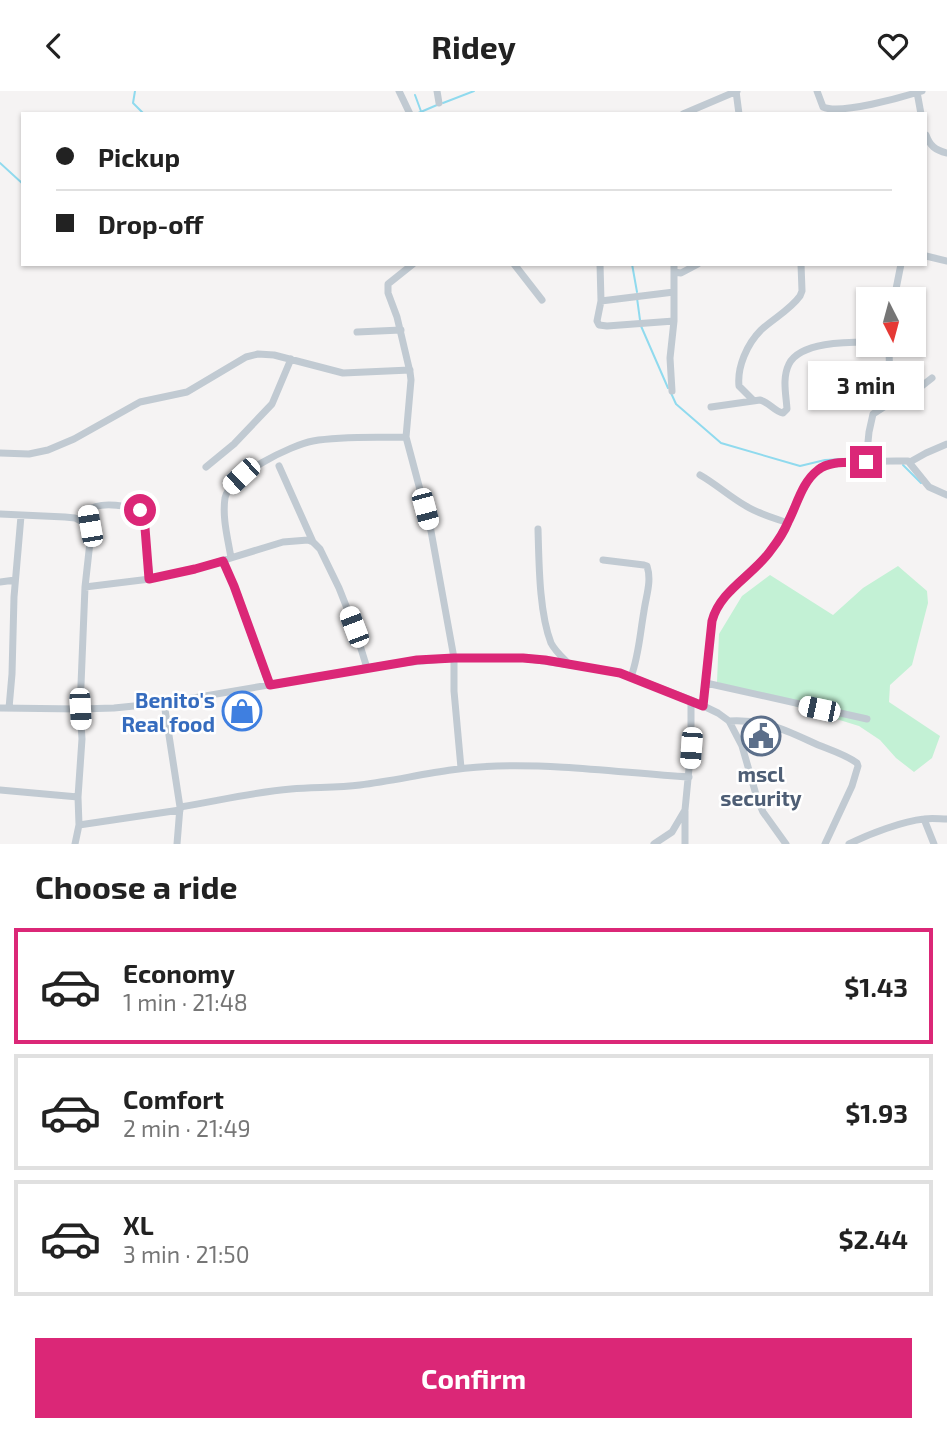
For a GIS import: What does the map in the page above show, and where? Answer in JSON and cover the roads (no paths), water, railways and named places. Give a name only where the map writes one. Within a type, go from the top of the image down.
[{"type":"street","points":[[399,91],[409,112]]},
{"type":"street","points":[[437,91],[439,103]]},
{"type":"street","points":[[688,112],[736,91],[739,112]]},
{"type":"street","points":[[817,91],[822,110],[879,102],[920,92],[921,112]]},
{"type":"street","points":[[927,138],[936,150],[947,153]]},
{"type":"street","points":[[927,256],[947,261]]},
{"type":"street","points":[[411,266],[387,288],[401,330],[410,370],[405,437],[431,531],[454,658],[461,768]]},
{"type":"street","points":[[516,266],[542,300]]},
{"type":"street","points":[[600,266],[601,301],[597,321],[600,325],[674,321]]},
{"type":"street","points":[[674,268],[681,273],[694,266]]},
{"type":"street","points":[[753,400],[739,386],[740,367],[760,331],[800,296],[802,266]]},
{"type":"street","points":[[896,287],[901,266]]},
{"type":"street","points":[[672,391],[670,358],[674,321],[674,268]]},
{"type":"street","points":[[601,301],[674,292]]},
{"type":"street","points":[[357,332],[401,330]]},
{"type":"street","points":[[711,407],[753,400],[763,401],[783,413],[786,409],[786,373],[793,359],[804,351],[828,344],[856,343]]},
{"type":"street","points":[[0,453],[29,454],[48,450],[74,439],[141,402],[187,392],[246,357],[258,354],[291,359],[343,373],[410,370]]},
{"type":"street","points":[[889,357],[891,403]]},
{"type":"street","points":[[206,467],[234,444],[272,404],[291,359]]},
{"type":"street","points":[[866,462],[872,416],[875,412],[909,396],[932,378]]},
{"type":"street","points":[[270,685],[227,559],[225,523],[229,487],[257,466],[304,443],[405,437]]},
{"type":"street","points":[[703,706],[714,614],[727,595],[769,554],[788,523],[801,493],[819,469],[835,464],[910,462],[947,444]]},
{"type":"street","points":[[910,462],[929,487],[947,495]]},
{"type":"street","points":[[279,466],[313,542],[320,549],[339,588],[367,669]]},
{"type":"street","points":[[700,475],[744,505],[788,523]]},
{"type":"street","points":[[75,844],[79,825],[82,739],[80,709],[85,587],[90,542],[87,511],[90,507],[103,505],[141,510],[149,579]]},
{"type":"street","points":[[0,514],[65,517],[90,526]]},
{"type":"street","points":[[21,516],[15,580],[12,674],[4,708],[114,708],[164,703],[391,664],[454,658],[523,658],[611,671],[691,700],[730,721],[742,746],[757,798],[786,844]]},
{"type":"street","points":[[538,529],[541,591],[550,638],[554,647],[570,664]]},
{"type":"street","points":[[85,587],[149,579],[195,569],[283,542],[301,539],[313,542]]},
{"type":"street","points":[[603,560],[644,565],[648,568],[648,589],[638,658],[631,677]]},
{"type":"street","points":[[0,582],[15,580]]},
{"type":"street","points":[[706,683],[867,719]]},
{"type":"street","points":[[685,844],[691,700]]},
{"type":"street","points":[[164,703],[180,808],[177,844]]},
{"type":"street","points":[[730,721],[774,725],[857,763],[852,786],[825,844]]},
{"type":"street","points":[[79,825],[260,793],[326,789],[496,765],[689,777]]},
{"type":"street","points":[[0,790],[78,797]]},
{"type":"street","points":[[654,844],[672,832],[685,810]]},
{"type":"street","points":[[924,819],[934,844]]},
{"type":"street","points":[[849,844],[901,824],[924,819],[947,819]]},
{"type":"waterway","points":[[135,91],[133,103],[142,112]]},
{"type":"waterway","points":[[443,103],[474,91]]},
{"type":"waterway","points":[[415,95],[421,112]]},
{"type":"waterway","points":[[421,112],[437,105]]},
{"type":"waterway","points":[[0,163],[21,182]]},
{"type":"waterway","points":[[632,266],[637,292]]},
{"type":"waterway","points":[[637,298],[640,320]]},
{"type":"waterway","points":[[641,326],[668,388]]},
{"type":"waterway","points":[[671,393],[676,404],[721,443],[800,466],[825,460],[863,458]]},
{"type":"waterway","points":[[903,465],[921,483]]},
{"type":"place","name":"Benito's Real food","points":[[242,711]]},
{"type":"place","name":"mscl security","points":[[761,736]]}]
